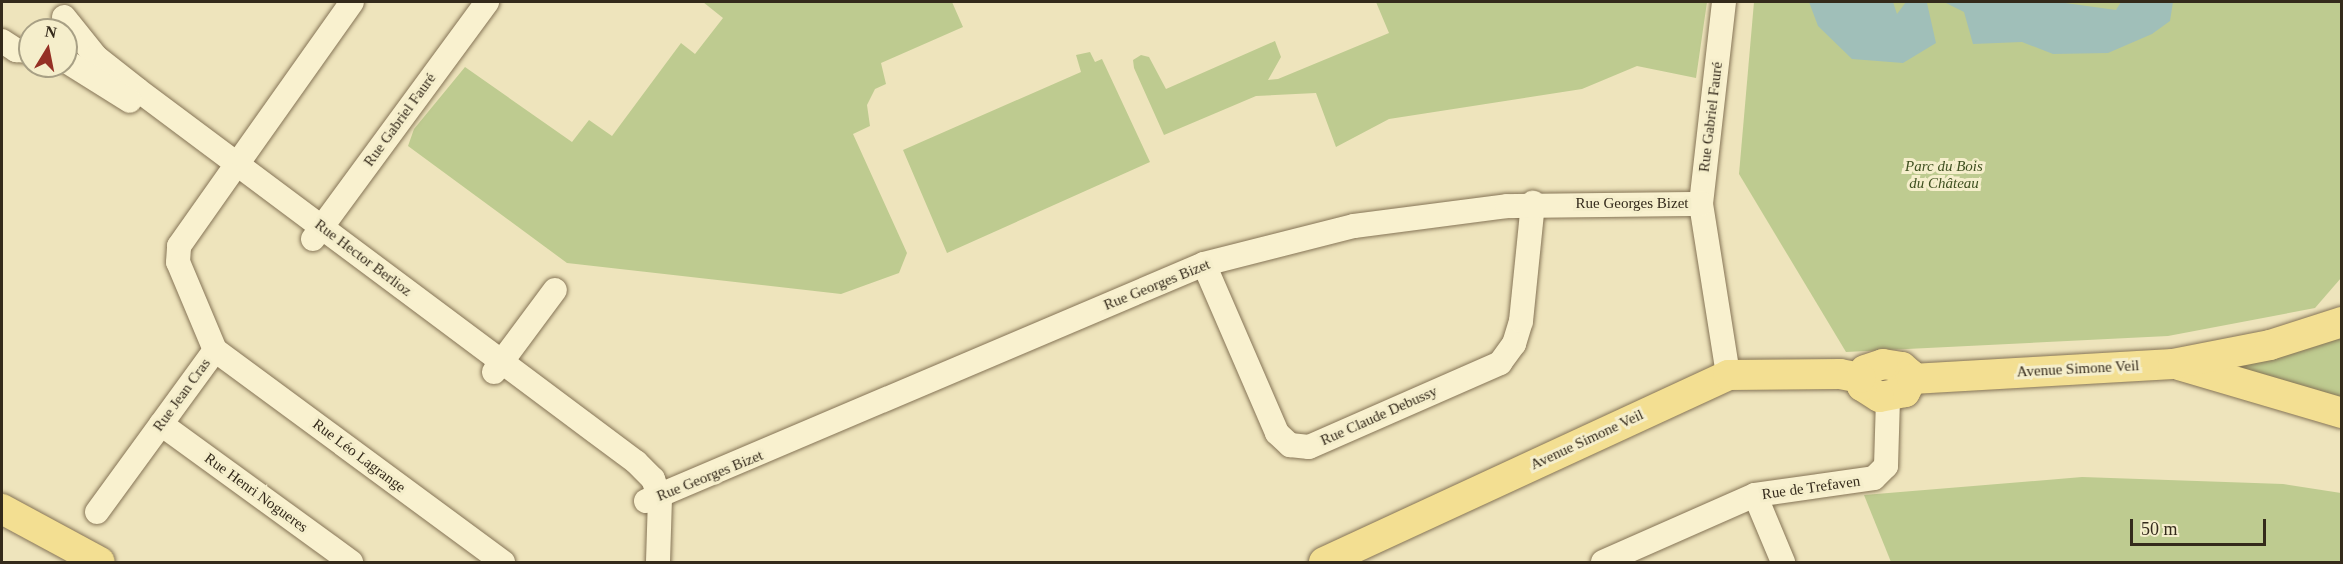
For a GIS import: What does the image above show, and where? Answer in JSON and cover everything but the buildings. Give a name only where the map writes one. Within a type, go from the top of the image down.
[{"type":"main road","name":"Avenue Simone Veil","points":[[1912,379],[2174,364],[2270,345],[2342,322]]},
{"type":"main road","points":[[1893,364],[1902,367],[1912,379],[1905,392],[1888,397],[1869,393],[1862,386],[1861,378],[1872,366],[1893,364]]},
{"type":"main road","name":"Avenue Simone Veil","points":[[2174,364],[2342,413]]},
{"type":"main road","name":"Avenue Simone Veil","points":[[1324,562],[1728,375],[1840,374],[1861,378]]},
{"type":"main road","points":[[2,509],[100,562]]},
{"type":"street","name":"Rue Jean Cras","points":[[97,512],[215,350],[178,262],[179,246],[352,2]]},
{"type":"street","name":"Rue Gabriel Fauré","points":[[317,233],[487,2]]},
{"type":"street","name":"Rue Gabriel Fauré","points":[[1724,2],[1701,204],[1728,375]]},
{"type":"street","name":"Rue Hector Berlioz","points":[[63,12],[96,57],[233,169],[498,367],[636,462],[653,479],[653,500]]},
{"type":"street","points":[[3,45],[18,48]]},
{"type":"street","name":"Rue Hector Berlioz","points":[[78,68],[233,169]]},
{"type":"street","name":"Rue Georges Bizet","points":[[653,500],[1204,264],[1354,226],[1533,203],[1701,204]]},
{"type":"street","name":"Rue Claude Debussy","points":[[1204,264],[1276,434],[1290,445],[1309,447],[1500,363],[1514,344],[1521,321],[1533,203]]},
{"type":"street","points":[[498,367],[555,290]]},
{"type":"street","name":"Rue Léo Lagrange","points":[[215,350],[503,562]]},
{"type":"street","name":"Rue de Trefaven","points":[[1603,562],[1755,495],[1865,481],[1882,473],[1886,466],[1888,397]]},
{"type":"street","name":"Rue Henri Nogueres","points":[[161,424],[351,562]]},
{"type":"street","points":[[1755,495],[1783,562]]},
{"type":"street","points":[[645,562],[653,500]]},
{"type":"street","points":[[653,500],[658,562]]},
{"type":"green space","points":[[703,2],[952,2],[963,27],[881,63],[886,84],[875,89],[867,105],[870,126],[853,134],[907,253],[899,273],[841,294],[567,263],[408,146],[414,129],[465,67],[572,142],[589,120],[612,136],[681,43],[695,54],[723,18]]},
{"type":"green space","points":[[1376,2],[1707,2],[1696,78],[1637,66],[1582,89],[1389,119],[1336,147],[1316,93],[1256,96],[1164,135],[1134,68],[1133,60],[1141,55],[1149,57],[1166,89],[1275,41],[1281,57],[1268,80],[1278,79],[1389,33]]},
{"type":"green space","name":"Parc du Bois du Château","points":[[1754,2],[2341,2],[2341,278],[2315,308],[2168,336],[1846,352],[1739,174]]},
{"type":"green space","points":[[1090,52],[1095,62],[1102,59],[1150,162],[947,253],[903,150],[1081,72],[1076,55]]},
{"type":"green space","points":[[2341,331],[2341,405],[2213,367]]},
{"type":"green space","points":[[2082,477],[2283,484],[2341,493],[2341,562],[1891,562],[1864,495]]},
{"type":"water","points":[[1809,2],[1893,2],[1897,14],[1906,2],[1927,3],[1936,43],[1903,63],[1852,59],[1818,26]]},
{"type":"water","points":[[1944,2],[2058,2],[2116,10],[2121,2],[2173,2],[2170,21],[2152,34],[2108,53],[2053,54],[2022,42],[1973,44],[1964,12]]}]
